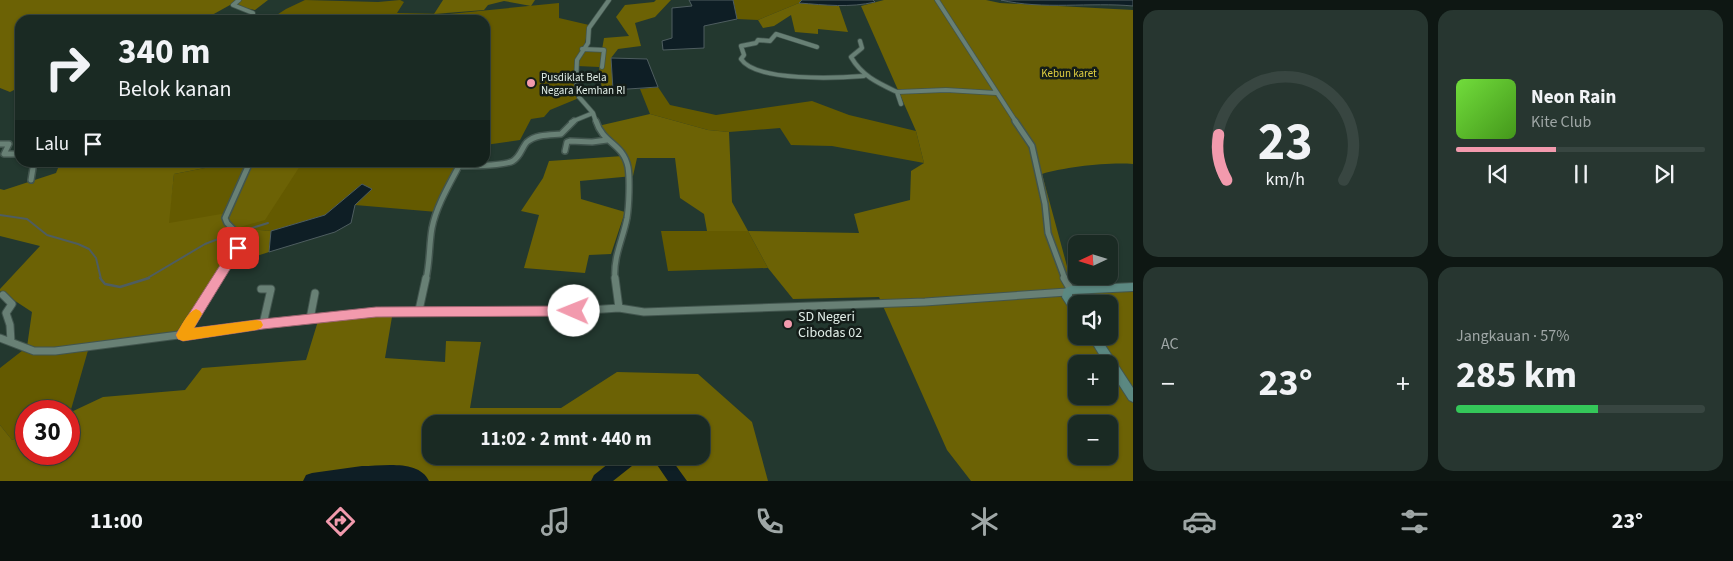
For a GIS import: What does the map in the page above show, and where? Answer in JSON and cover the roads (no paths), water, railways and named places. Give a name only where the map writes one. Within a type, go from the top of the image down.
[{"type":"main road","points":[[1068,299],[1069,291],[1133,287]]},
{"type":"main road","points":[[1099,345],[1133,397]]},
{"type":"street","points":[[238,0],[233,4],[253,13],[253,15]]},
{"type":"street","points":[[609,0],[589,28],[588,42],[577,60],[576,82],[578,94],[593,113],[598,128],[607,140],[623,152],[628,168],[626,217],[616,254],[615,275],[620,308]]},
{"type":"street","points":[[1,340],[34,351],[55,351],[263,324],[376,312],[419,310],[438,312],[574,311],[620,308],[644,312],[925,302],[1069,291],[1048,233],[1045,204],[1032,146],[937,0]]},
{"type":"street","points":[[817,47],[776,34],[770,41],[758,40],[756,43],[741,46],[744,55],[741,59],[744,64],[765,73],[825,77],[864,76]]},
{"type":"street","points":[[860,41],[862,48],[851,57],[856,68],[864,76],[897,92],[946,90],[996,93]]},
{"type":"street","points":[[582,49],[604,50],[602,67]]},
{"type":"street","points":[[897,92],[901,104]]},
{"type":"street","points":[[490,164],[513,161],[522,152],[527,142],[542,135],[561,134],[571,122],[593,113]]},
{"type":"street","points":[[565,151],[567,142],[570,141],[592,142],[607,140]]},
{"type":"street","points":[[0,144],[9,144],[4,154],[15,154]]},
{"type":"street","points":[[31,180],[33,167]]},
{"type":"street","points":[[183,335],[238,248],[240,236],[227,223],[225,218],[248,167]]},
{"type":"street","points":[[419,310],[430,262],[432,227],[444,196],[458,167]]},
{"type":"street","points":[[261,289],[271,289],[263,324]]},
{"type":"street","points":[[310,319],[315,292]]},
{"type":"street","points":[[3,295],[12,304],[6,313],[10,325],[11,342]]},
{"type":"water","points":[[689,0],[733,0],[737,19],[704,26],[704,48],[663,50],[662,41],[672,38],[672,8],[692,6]]},
{"type":"water","points":[[802,0],[873,0],[875,2],[837,6],[799,3]]},
{"type":"water","points":[[1001,0],[1133,0],[1133,6],[1033,5]]},
{"type":"water","points":[[611,58],[647,59],[658,87],[613,90]]},
{"type":"water","points":[[362,184],[372,189],[355,205],[351,223],[335,232],[269,252],[271,231],[325,215]]},
{"type":"waterway","points":[[0,215],[27,219],[47,235],[89,249],[96,258],[101,279]]},
{"type":"waterway","points":[[239,232],[268,223]]},
{"type":"waterway","points":[[146,279],[205,244],[234,233]]},
{"type":"waterway","points":[[100,278],[105,284],[120,287],[146,279]]},
{"type":"waterway","points":[[600,481],[620,465]]},
{"type":"waterway","points":[[666,465],[678,481]]},
{"type":"waterway","points":[[312,481],[362,474],[413,475],[420,481]]},
{"type":"place","name":"Pusdiklat Bela Negara Kemhan RI","points":[[531,83]]},
{"type":"place","name":"SD Negeri Cibodas 02","points":[[788,324]]},
{"type":"park label","name":"Kebun karet","points":[[1069,73]]}]
